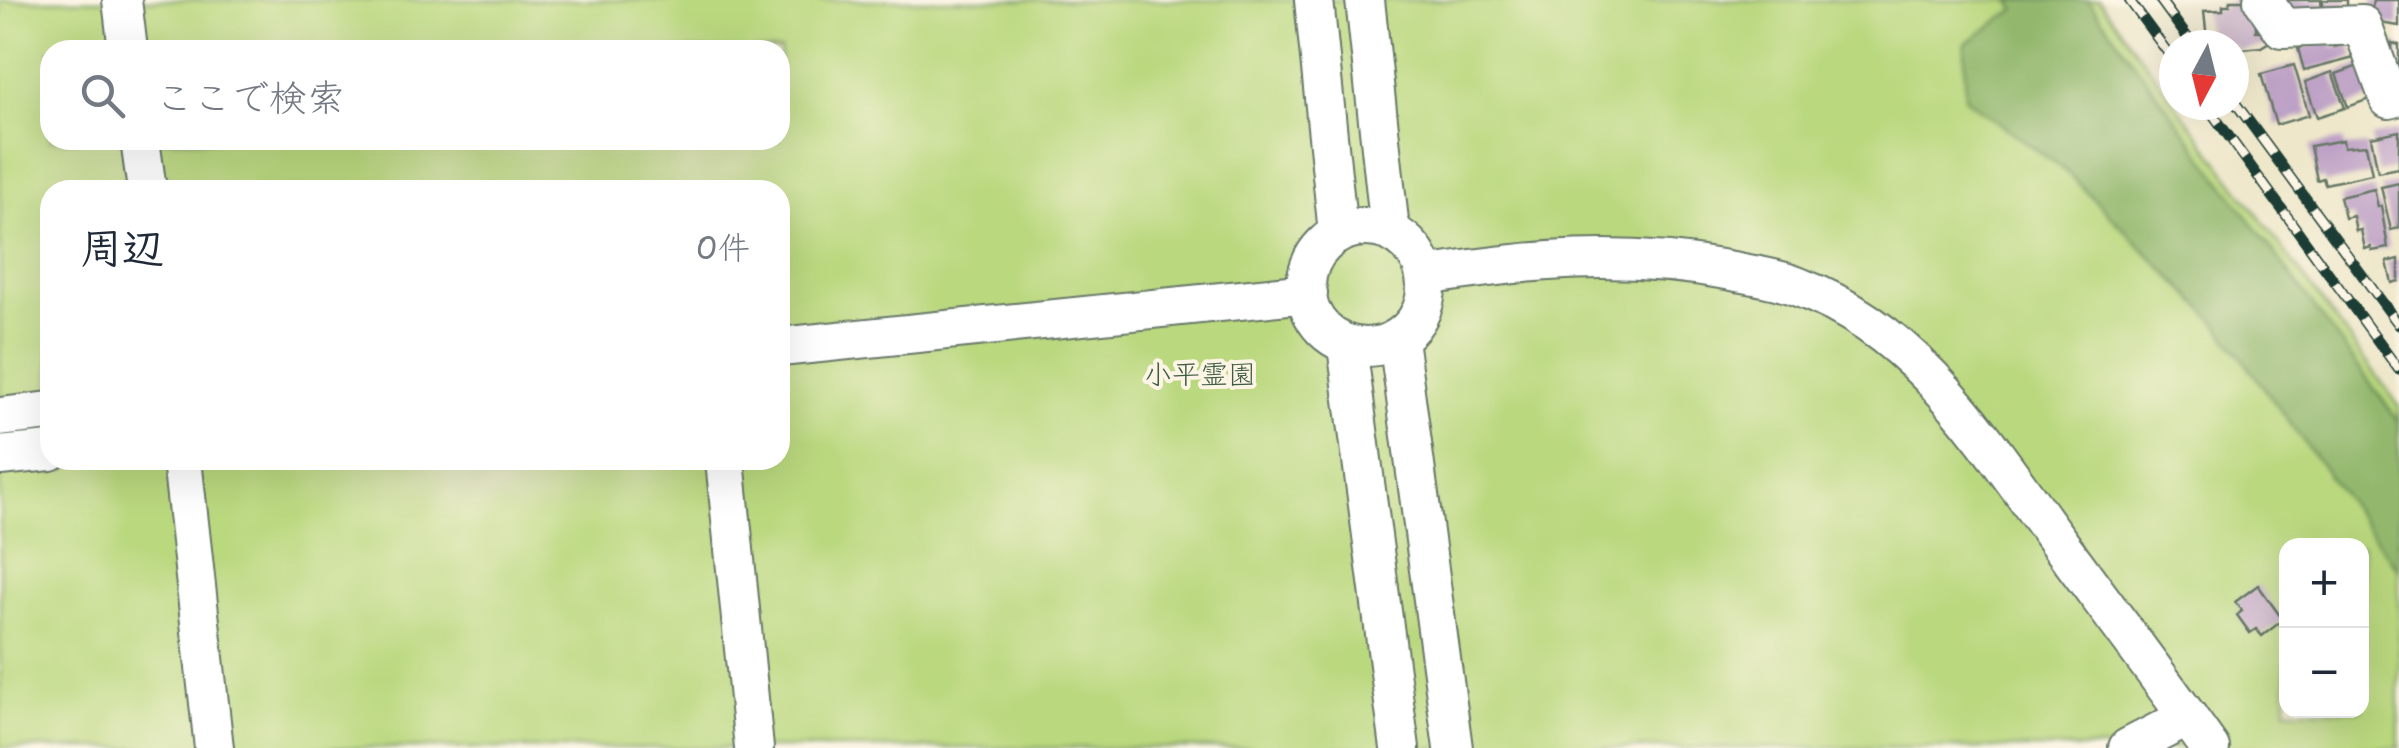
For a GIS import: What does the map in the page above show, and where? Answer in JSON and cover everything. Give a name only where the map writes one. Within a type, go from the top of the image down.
[{"type":"lane","points":[[122,0],[127,40]]},
{"type":"lane","points":[[1314,0],[1338,233]]},
{"type":"lane","points":[[1365,0],[1390,231]]},
{"type":"lane","points":[[2263,0],[2282,28],[2362,26],[2394,98]]},
{"type":"lane","points":[[141,150],[146,180]]},
{"type":"lane","points":[[1362,226],[1390,231],[1413,250],[1425,276],[1426,294],[1416,321],[1398,340],[1347,346],[1324,332],[1311,312],[1308,275],[1319,250],[1338,233],[1362,226]]},
{"type":"lane","points":[[1425,276],[1546,260],[1663,260],[1785,282],[1866,321],[1952,397],[2210,748]]},
{"type":"lane","points":[[790,346],[1308,293]]},
{"type":"lane","points":[[1398,340],[1453,748]]},
{"type":"lane","points":[[1347,346],[1400,748]]},
{"type":"lane","points":[[0,417],[40,412]]},
{"type":"lane","points":[[0,456],[40,451]]},
{"type":"lane","points":[[183,470],[214,748]]},
{"type":"lane","points":[[726,470],[754,748]]},
{"type":"lane","points":[[2128,748],[2188,717]]},
{"type":"green space","name":"小平霊園","points":[[0,0],[2099,0],[2159,81],[2159,120],[2188,120],[2399,406],[2399,748],[0,748]]},
{"type":"green space","points":[[2010,0],[2088,0],[2159,96],[2159,120],[2176,120],[2399,422],[2399,571],[2214,320],[2068,173],[1965,98],[1965,44],[2016,9]]},
{"type":"building","points":[[2230,0],[2255,4],[2256,31],[2273,31],[2274,39],[2249,48],[2249,30],[2206,30],[2204,11],[2223,10],[2223,5],[2230,5]]},
{"type":"building","points":[[2282,0],[2321,0],[2322,11],[2283,10]]},
{"type":"building","points":[[2323,0],[2347,0],[2347,13],[2323,14]]},
{"type":"building","points":[[2373,0],[2399,0],[2399,26],[2379,23],[2380,17],[2371,16]]},
{"type":"building","points":[[2332,40],[2334,47],[2350,43],[2354,58],[2304,71],[2298,48]]},
{"type":"building","points":[[2392,43],[2399,45],[2399,70],[2393,69]]},
{"type":"building","points":[[2294,65],[2309,115],[2276,125],[2261,74]]},
{"type":"building","points":[[2361,65],[2372,98],[2348,107],[2336,74]]},
{"type":"building","points":[[2332,72],[2345,108],[2317,117],[2305,82]]},
{"type":"building","points":[[2399,131],[2399,168],[2378,172],[2371,137]]},
{"type":"building","points":[[2343,140],[2344,147],[2366,145],[2372,174],[2325,184],[2323,178],[2317,180],[2310,146]]},
{"type":"building","points":[[2399,183],[2399,228],[2391,230],[2381,187]]},
{"type":"building","points":[[2374,189],[2388,248],[2372,251],[2371,247],[2365,249],[2353,216],[2345,218],[2340,197]]},
{"type":"building","points":[[2399,259],[2399,281],[2392,283],[2387,262]]},
{"type":"building","points":[[2258,585],[2279,614],[2279,623],[2262,636],[2256,629],[2250,633],[2237,615],[2242,611],[2235,602]]},
{"type":"railway","points":[[2129,0],[2159,41]]},
{"type":"railway","points":[[2160,0],[2182,30]]},
{"type":"railway","points":[[2217,120],[2399,370]]},
{"type":"railway","points":[[2248,120],[2399,325]]}]
